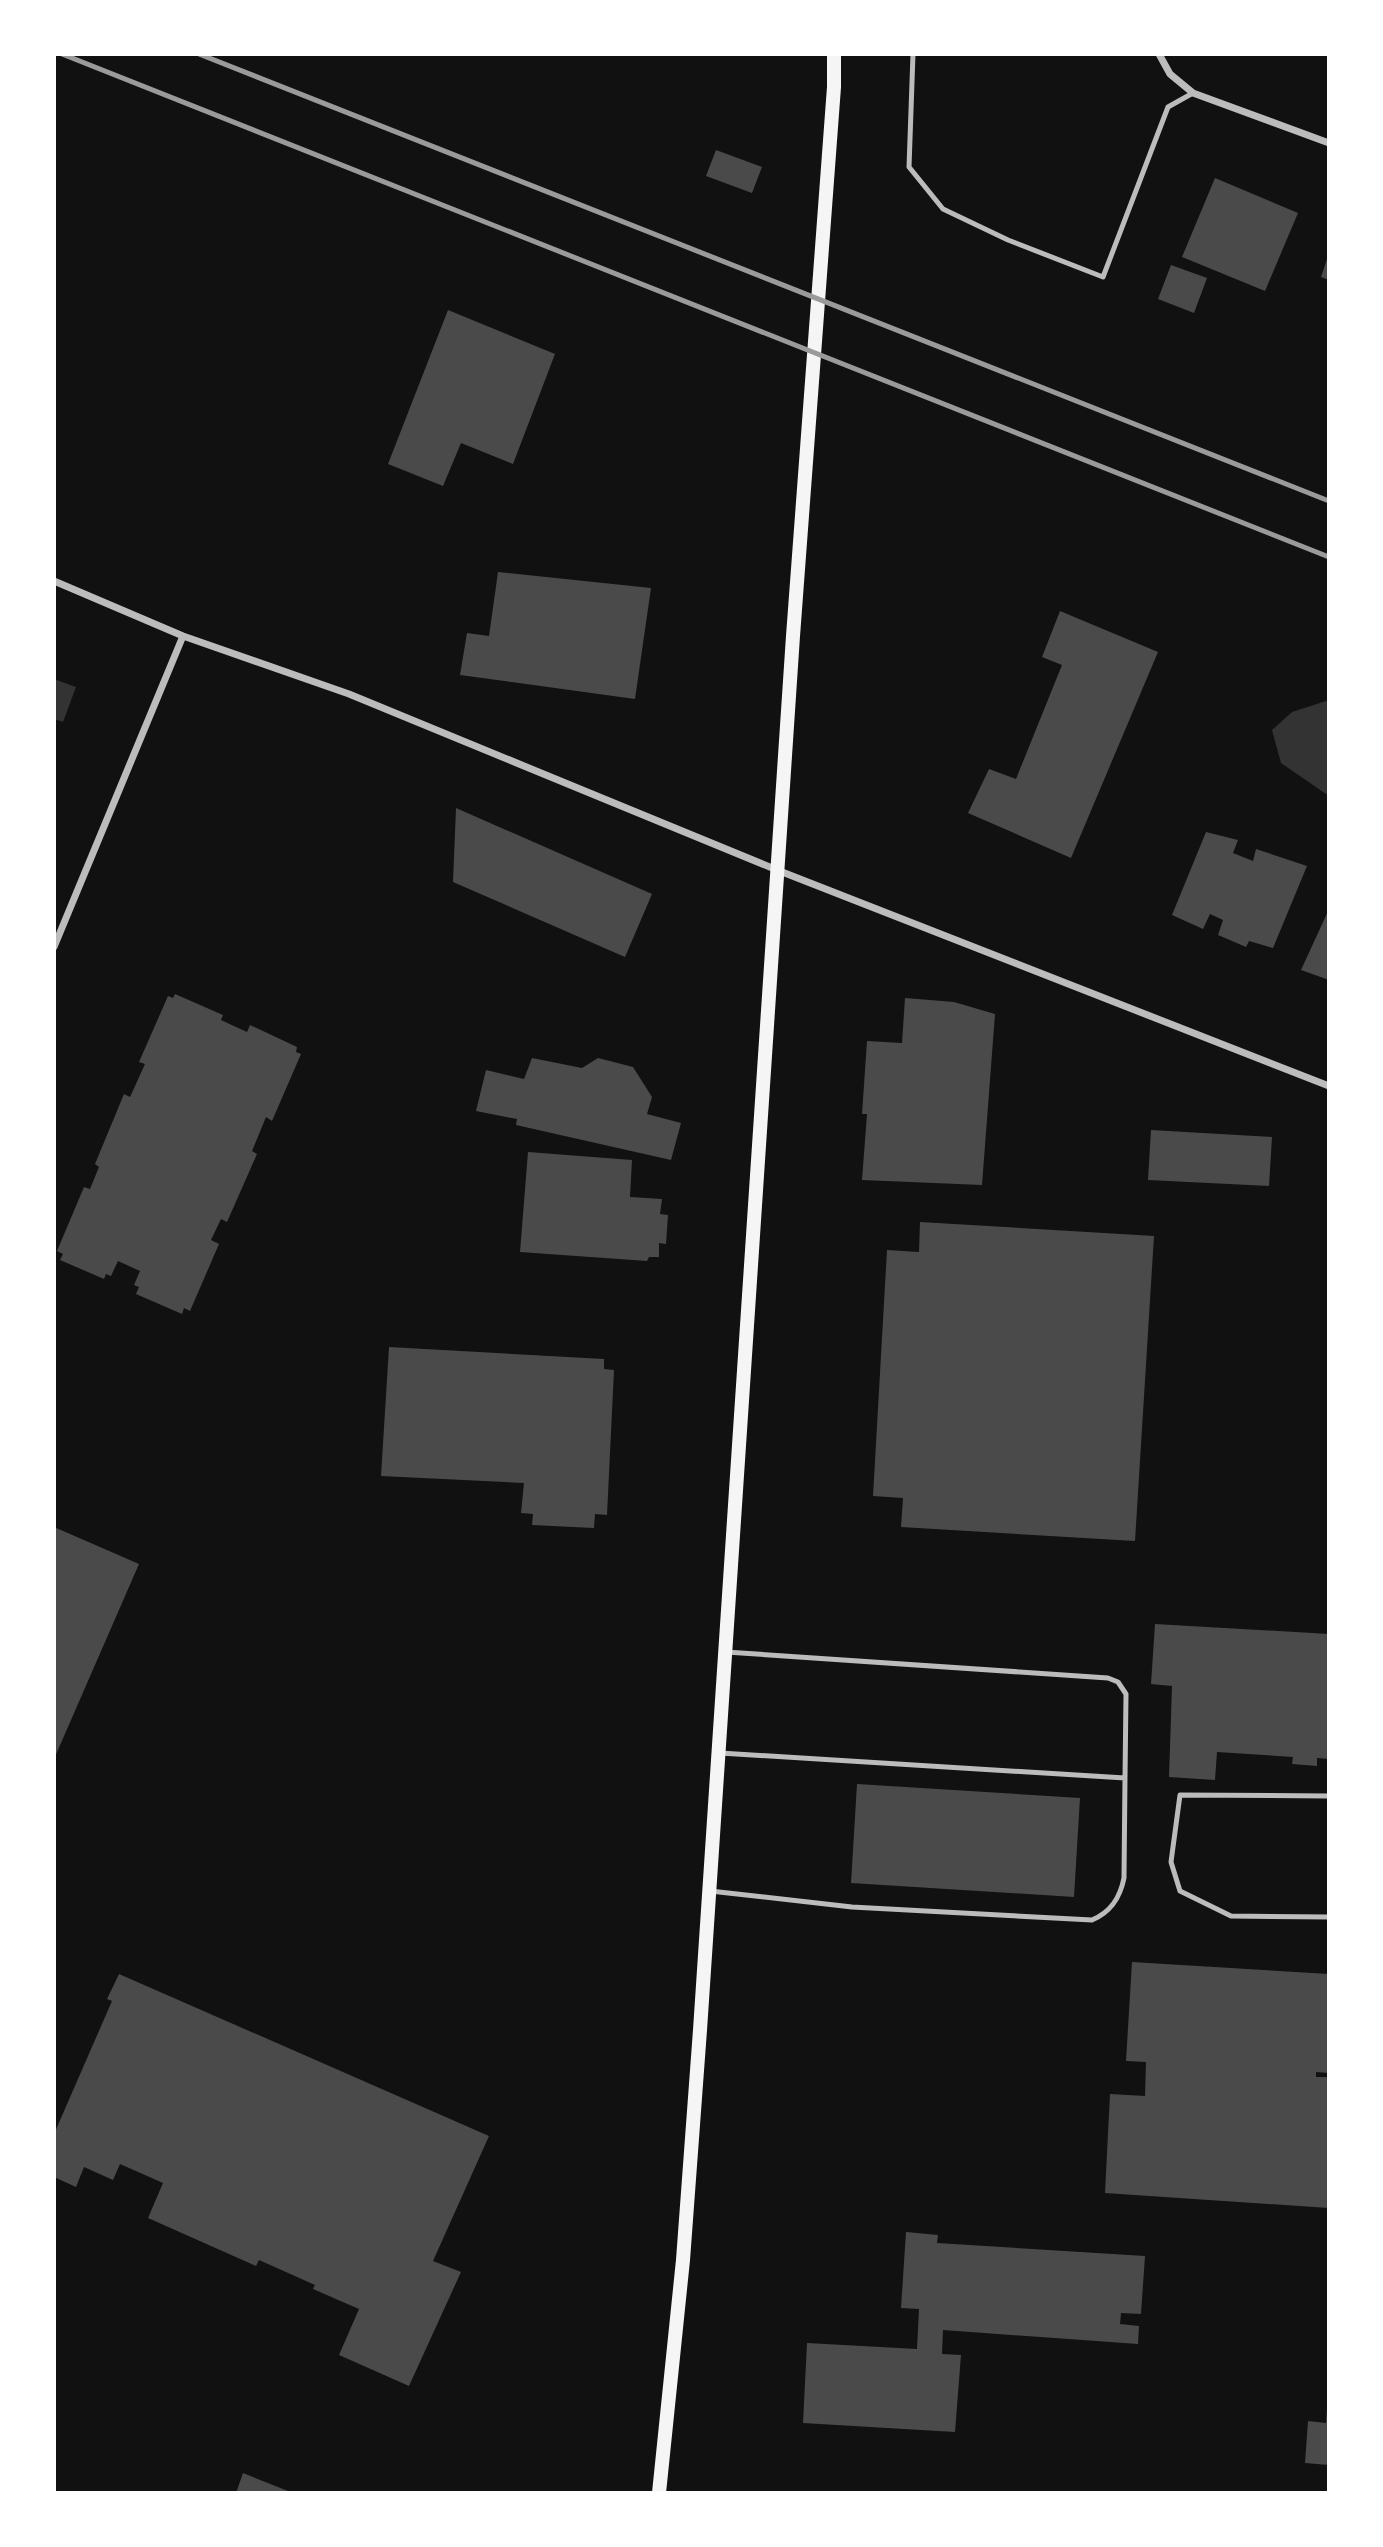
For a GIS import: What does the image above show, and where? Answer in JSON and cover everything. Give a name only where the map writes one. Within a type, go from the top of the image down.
[{"type":"main road","points":[[659,2493],[683,2260],[720,1753],[777,870],[834,87],[834,54]]},
{"type":"street","points":[[1159,54],[1170,74],[1193,93],[1329,143]]},
{"type":"street","points":[[54,581],[183,636],[349,694],[777,870],[1329,1086]]},
{"type":"street","points":[[54,947],[183,636]]},
{"type":"lane","points":[[913,54],[909,167],[943,209],[1008,240],[1103,277],[1168,107],[1193,93]]},
{"type":"lane","points":[[710,1891],[852,1907],[1092,1920],[1111,1908],[1122,1891],[1124,1878],[1126,1694],[1118,1682],[1108,1678],[726,1652]]},
{"type":"lane","points":[[720,1753],[1125,1778]]},
{"type":"lane","points":[[1329,1796],[1253,1798],[1180,1795],[1171,1862],[1180,1891],[1231,1916],[1329,1917]]},
{"type":"shaded area","points":[[54,679],[76,687],[63,722],[54,719]]},
{"type":"shaded area","points":[[1329,702],[1329,796],[1281,763],[1272,730],[1292,712]]},
{"type":"building","points":[[716,150],[762,167],[752,193],[706,176]]},
{"type":"building","points":[[1215,178],[1298,213],[1265,291],[1182,257]]},
{"type":"building","points":[[1329,256],[1329,280],[1321,277]]},
{"type":"building","points":[[1171,265],[1207,278],[1194,313],[1158,299]]},
{"type":"building","points":[[448,310],[555,354],[513,464],[461,443],[443,486],[388,464]]},
{"type":"building","points":[[498,572],[651,588],[635,699],[460,675],[467,633],[489,636]]},
{"type":"building","points":[[1060,611],[1158,652],[1071,858],[968,813],[989,769],[1016,779],[1062,665],[1042,657]]},
{"type":"building","points":[[456,808],[652,894],[625,957],[453,882]]},
{"type":"building","points":[[1206,832],[1238,840],[1233,853],[1253,861],[1256,849],[1307,866],[1273,948],[1249,941],[1246,947],[1218,935],[1223,920],[1210,914],[1203,929],[1172,915]]},
{"type":"building","points":[[1329,909],[1329,980],[1301,970]]},
{"type":"building","points":[[175,994],[223,1015],[221,1020],[247,1032],[250,1025],[297,1047],[296,1052],[301,1054],[272,1121],[266,1117],[252,1151],[257,1154],[227,1222],[221,1219],[211,1240],[219,1244],[190,1311],[184,1308],[182,1314],[136,1294],[139,1287],[134,1285],[140,1271],[118,1261],[111,1276],[106,1274],[104,1279],[60,1260],[63,1254],[57,1251],[84,1187],[90,1189],[99,1167],[95,1164],[124,1094],[130,1097],[145,1064],[139,1062],[168,996],[173,998]]},
{"type":"building","points":[[905,998],[954,1002],[995,1014],[982,1185],[862,1180],[867,1114],[862,1114],[867,1041],[902,1043]]},
{"type":"building","points":[[532,1058],[582,1068],[598,1058],[633,1067],[652,1097],[647,1114],[681,1123],[671,1160],[516,1125],[517,1119],[476,1111],[486,1070],[524,1079]]},
{"type":"building","points":[[1151,1130],[1272,1137],[1269,1186],[1148,1180]]},
{"type":"building","points":[[528,1152],[632,1160],[630,1197],[662,1199],[660,1214],[668,1215],[666,1244],[659,1243],[659,1257],[649,1257],[647,1261],[520,1252]]},
{"type":"building","points":[[920,1222],[1154,1236],[1135,1541],[901,1527],[903,1498],[873,1496],[887,1250],[919,1252]]},
{"type":"building","points":[[389,1347],[604,1359],[604,1369],[614,1370],[607,1515],[595,1514],[594,1528],[532,1525],[533,1514],[521,1513],[524,1483],[381,1476]]},
{"type":"building","points":[[54,1527],[139,1564],[54,1759]]},
{"type":"building","points":[[1155,1624],[1329,1634],[1329,1759],[1317,1758],[1317,1766],[1292,1764],[1293,1757],[1217,1752],[1215,1780],[1169,1777],[1172,1686],[1151,1684]]},
{"type":"building","points":[[857,1784],[1080,1798],[1074,1897],[851,1883]]},
{"type":"building","points":[[1132,1962],[1329,1974],[1329,2073],[1316,2072],[1316,2077],[1329,2077],[1329,2208],[1105,2193],[1110,2094],[1145,2096],[1146,2062],[1126,2061]]},
{"type":"building","points":[[119,1974],[489,2136],[433,2261],[461,2272],[409,2386],[339,2355],[359,2309],[313,2289],[315,2285],[259,2260],[256,2266],[148,2218],[163,2183],[120,2164],[113,2180],[84,2167],[76,2187],[54,2177],[54,2134],[112,2001],[107,1999]]},
{"type":"building","points":[[906,2232],[938,2235],[937,2243],[1145,2256],[1141,2314],[1121,2313],[1120,2324],[1139,2326],[1138,2344],[943,2330],[942,2354],[961,2355],[955,2432],[803,2423],[807,2343],[917,2349],[919,2309],[901,2308]]},
{"type":"building","points":[[1327,2408],[1329,2465],[1305,2463],[1308,2421],[1326,2423]]},
{"type":"building","points":[[243,2473],[293,2493],[236,2493]]},
{"type":"railway","points":[[62,54],[1329,557]]},
{"type":"railway","points":[[199,54],[1329,501]]}]
